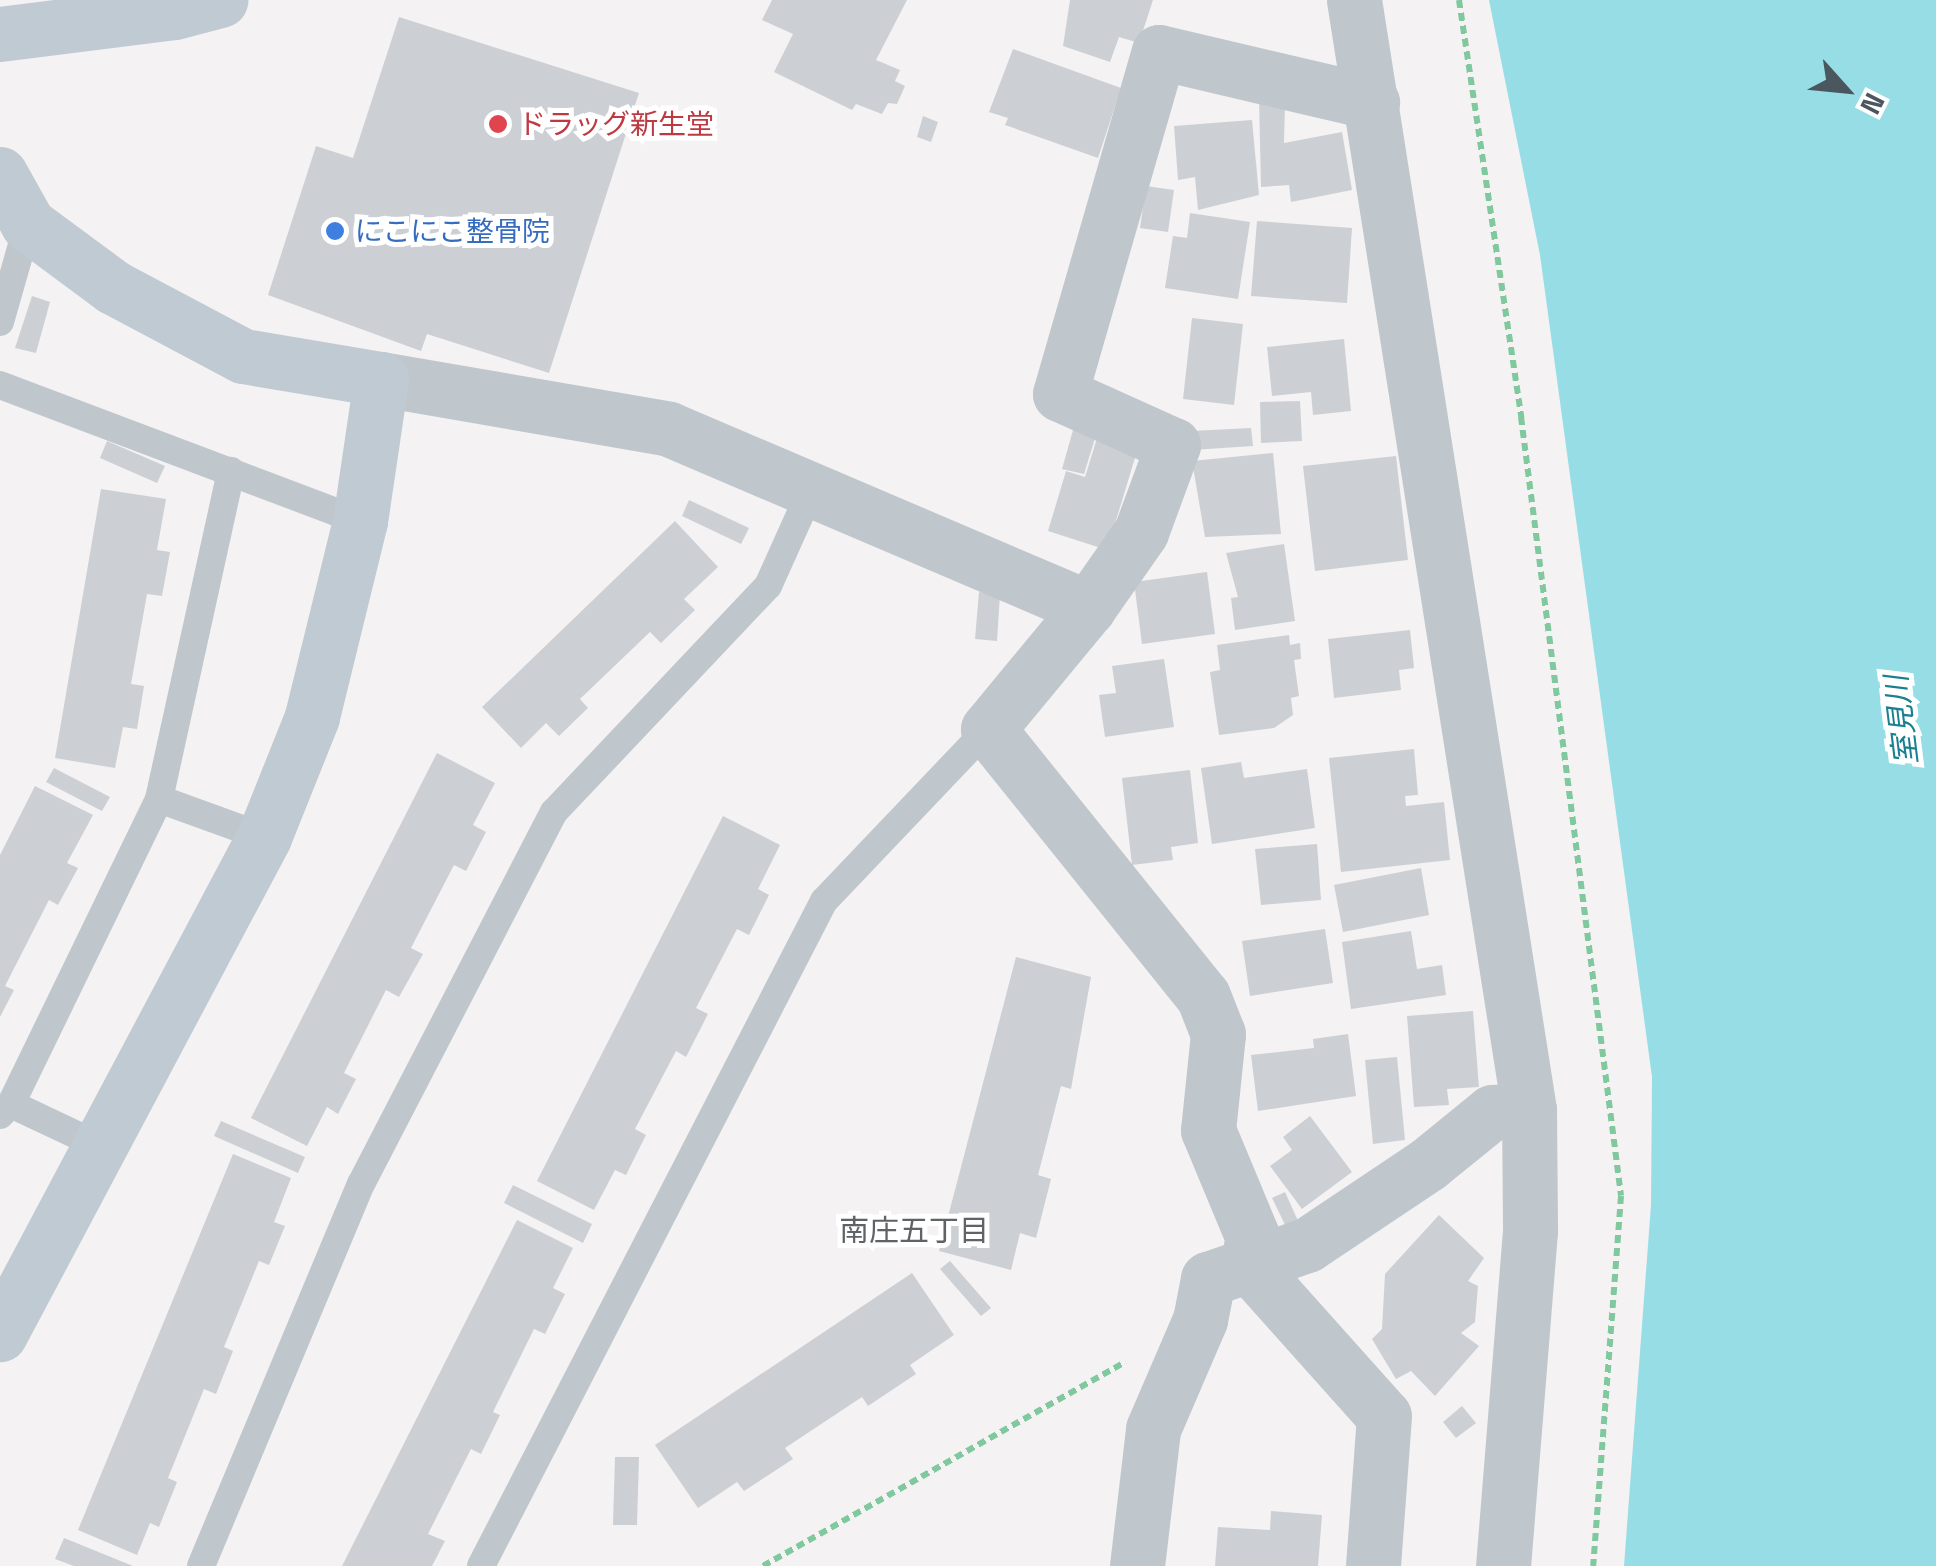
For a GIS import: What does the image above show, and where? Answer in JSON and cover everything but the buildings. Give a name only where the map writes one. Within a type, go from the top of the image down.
[{"type":"street","points":[[0,34],[176,12],[220,0]]},
{"type":"street","points":[[1354,0],[1529,1110],[1530,1231],[1503,1566]]},
{"type":"street","points":[[1247,1263],[1253,1238],[1208,1130],[1218,1034],[1203,996],[988,729],[1088,608],[1142,532],[1173,444],[1060,394],[1159,52],[1372,102]]},
{"type":"street","points":[[0,174],[28,224],[113,287],[243,356],[668,429],[1088,608]]},
{"type":"street","points":[[0,1334],[264,836],[312,717],[360,521],[380,379]]},
{"type":"street","points":[[1138,1566],[1154,1429],[1200,1320],[1208,1278],[1307,1245],[1428,1164],[1492,1112],[1529,1110]]},
{"type":"street","points":[[1247,1263],[1384,1416],[1373,1566]]},
{"type":"lane","points":[[0,322],[28,224]]},
{"type":"lane","points":[[0,385],[360,521]]},
{"type":"lane","points":[[100,1146],[6,1109],[159,799],[231,471]]},
{"type":"lane","points":[[201,1566],[361,1184],[554,812],[768,586],[812,488]]},
{"type":"lane","points":[[481,1566],[824,901],[988,729]]},
{"type":"lane","points":[[159,799],[264,836]]},
{"type":"path","points":[[1459,0],[1521,417],[1621,1196],[1593,1566]]},
{"type":"path","points":[[763,1566],[1132,1358]]},
{"type":"water","name":"室見川","points":[[1489,0],[1936,0],[1936,1566],[1624,1566],[1651,1205],[1652,1077],[1540,255]]},
{"type":"place","name":"ドラッグ新生堂","points":[[498,124]]},
{"type":"place","name":"にこにこ整骨院","points":[[335,231]]},
{"type":"district","name":"南庄五丁目","points":[[914,1231]]}]
